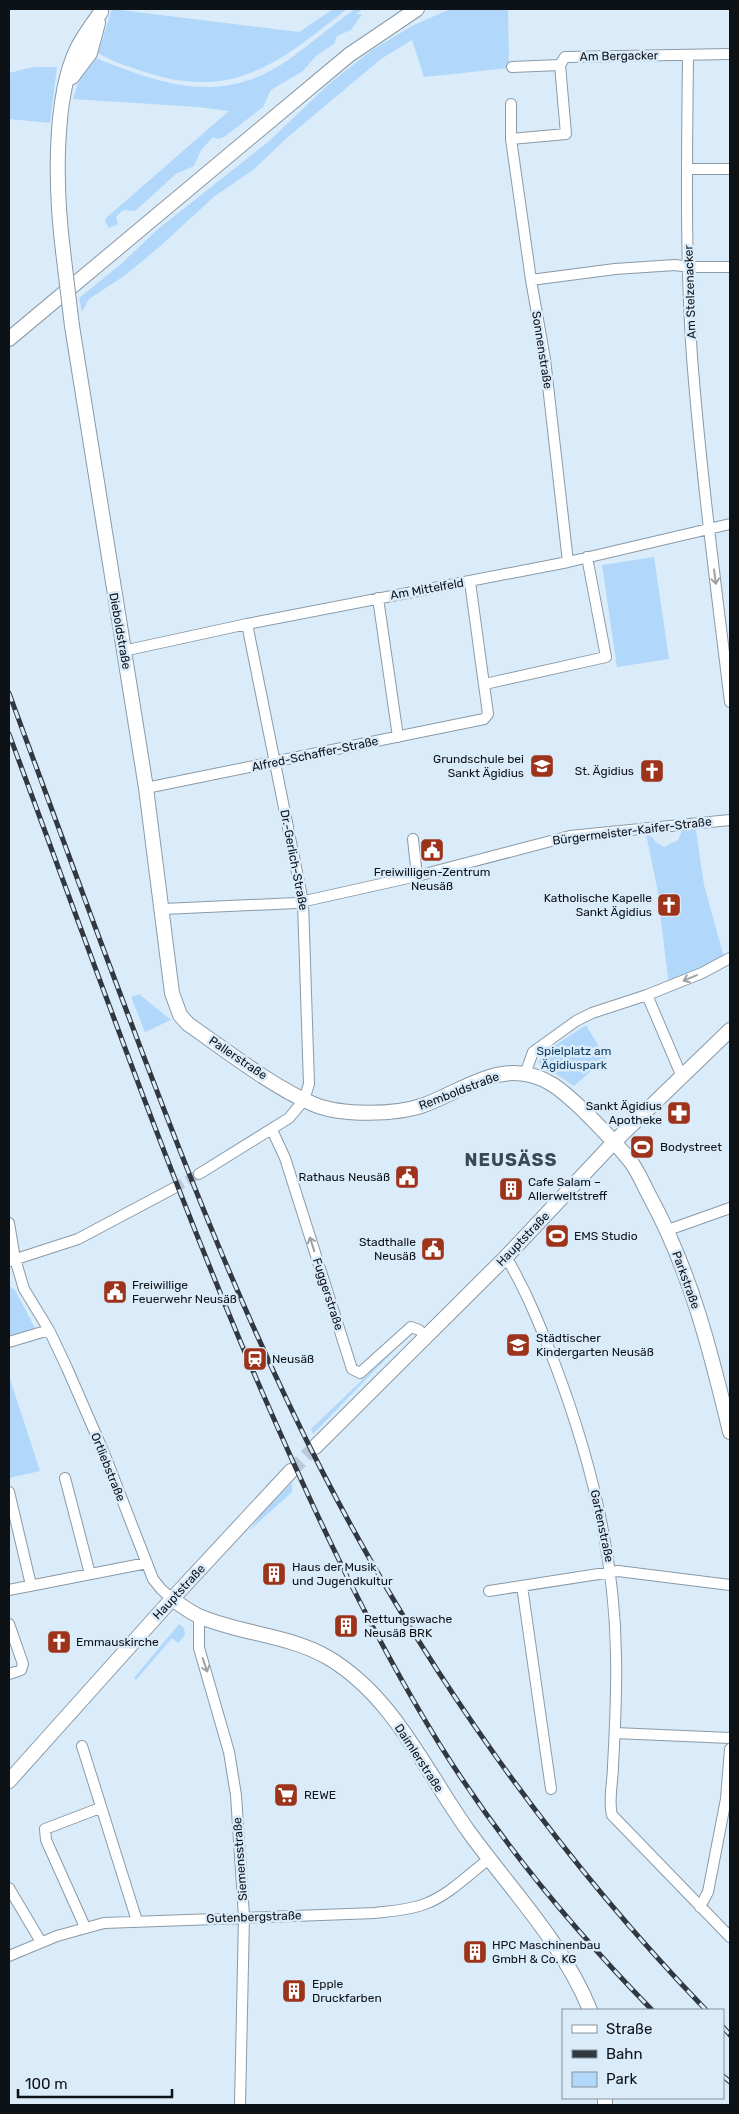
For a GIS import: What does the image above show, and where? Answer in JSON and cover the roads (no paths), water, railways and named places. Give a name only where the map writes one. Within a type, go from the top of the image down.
[{"type":"street","points":[[9,339],[349,55],[417,9]]},
{"type":"street","name":"Dieboldstraße","points":[[102,10],[90,53],[65,90],[58,161],[62,251],[72,326],[146,788],[163,909],[172,993],[178,1010]]},
{"type":"street","name":"Am Bergacker","points":[[512,67],[560,65],[565,57],[730,54]]},
{"type":"street","name":"Am Stelzenacker","points":[[688,55],[688,169],[692,355],[709,529],[730,702]]},
{"type":"street","points":[[511,139],[566,134],[560,65]]},
{"type":"street","name":"Sonnenstraße","points":[[511,104],[511,139],[531,280],[545,359],[568,562]]},
{"type":"street","points":[[688,169],[730,169]]},
{"type":"street","points":[[531,280],[615,269],[675,264],[690,268],[730,267]]},
{"type":"street","name":"Am Mittelfeld","points":[[123,651],[247,624],[568,562],[730,524]]},
{"type":"street","points":[[470,582],[485,684],[606,657],[587,558]]},
{"type":"street","points":[[378,598],[398,737]]},
{"type":"street","name":"Dr.-Gerlich-Straße","points":[[247,624],[303,902],[310,1074],[304,1100]]},
{"type":"street","name":"Alfred-Schaffer-Straße","points":[[146,788],[484,720],[488,714],[485,684]]},
{"type":"street","name":"Bürgermeister-Kaifer-Straße","points":[[163,909],[303,902],[418,876],[570,836],[730,820]]},
{"type":"street","points":[[413,839],[418,876]]},
{"type":"street","points":[[525,1074],[533,1052],[576,1021],[592,1013],[702,973],[730,958]]},
{"type":"street","points":[[647,994],[682,1077]]},
{"type":"street","name":"Pallerstraße","points":[[178,1010],[188,1024],[304,1100]]},
{"type":"street","name":"Hauptstraße","points":[[315,1447],[506,1257],[615,1141],[730,1030]]},
{"type":"street","name":"Remboldstraße","points":[[304,1100],[324,1108],[340,1110],[409,1109],[498,1075],[525,1074],[545,1080],[562,1089],[615,1141]]},
{"type":"street","points":[[199,1174],[272,1130],[295,1112],[304,1100]]},
{"type":"street","name":"Fuggerstraße","points":[[272,1130],[285,1158],[349,1359],[356,1372],[360,1373],[411,1327],[419,1330],[425,1336]]},
{"type":"street","name":"Parkstraße","points":[[615,1141],[632,1164],[668,1230],[708,1344],[730,1432]]},
{"type":"street","points":[[12,1260],[78,1239],[174,1188]]},
{"type":"street","points":[[668,1230],[730,1208]]},
{"type":"street","name":"Ortliebstraße","points":[[9,1223],[12,1260],[24,1289],[49,1330],[104,1453],[146,1563],[160,1589],[172,1599]]},
{"type":"street","name":"Gartenstraße","points":[[506,1257],[542,1331],[573,1414],[597,1498],[611,1571],[616,1657],[611,1811],[617,1822],[700,1907]]},
{"type":"street","points":[[9,1342],[49,1330]]},
{"type":"street","name":"Hauptstraße","points":[[9,1781],[172,1599],[194,1578],[233,1531],[291,1472]]},
{"type":"street","points":[[65,1478],[90,1574]]},
{"type":"street","points":[[9,1492],[31,1585]]},
{"type":"street","points":[[9,1590],[146,1563]]},
{"type":"street","points":[[489,1591],[611,1571],[730,1585]]},
{"type":"street","points":[[522,1586],[550,1788]]},
{"type":"street","name":"Daimlerstraße","points":[[172,1599],[198,1617],[301,1644],[327,1657],[356,1677],[386,1707],[406,1735],[446,1800],[562,1954],[590,2009]]},
{"type":"street","name":"Siemensstraße","points":[[198,1617],[199,1648],[222,1723],[232,1769],[244,1917],[240,2105]]},
{"type":"street","points":[[9,1624],[23,1664],[21,1670],[9,1674]]},
{"type":"street","points":[[615,1733],[730,1738]]},
{"type":"street","points":[[82,1746],[100,1808],[138,1921]]},
{"type":"street","points":[[730,1749],[726,1798],[708,1892],[700,1907],[730,1937]]},
{"type":"street","points":[[85,1927],[46,1840],[45,1829],[100,1808]]},
{"type":"street","name":"Gutenbergstraße","points":[[9,1956],[41,1942],[85,1927],[138,1921],[375,1913],[410,1909],[426,1904],[440,1896],[489,1859]]},
{"type":"street","points":[[9,1888],[41,1942]]},
{"type":"tunnel","points":[[174,1188],[199,1174]]},
{"type":"tunnel","points":[[291,1471],[315,1447]]},
{"type":"railway","points":[[9,693],[112,972],[194,1186],[242,1302],[322,1471],[361,1544],[403,1616],[494,1754],[596,1886],[705,2009]]},
{"type":"railway","points":[[9,734],[122,1040],[210,1268],[286,1446],[358,1598],[411,1697],[487,1816],[566,1916],[651,2009]]},
{"type":"railway","points":[[724,2028],[730,2035]]},
{"type":"railway","points":[[724,2077],[730,2082]]},
{"type":"place","name":"Grundschule bei Sankt Ägidius","points":[[542,766]]},
{"type":"place","name":"St. Ägidius","points":[[652,771]]},
{"type":"place","name":"Freiwilligen-Zentrum Neusäß","points":[[432,850]]},
{"type":"place","name":"Katholische Kapelle Sankt Ägidius","points":[[669,905]]},
{"type":"place","name":"Sankt Ägidius Apotheke","points":[[679,1113]]},
{"type":"place","name":"Bodystreet","points":[[642,1147]]},
{"type":"place","name":"Rathaus Neusäß","points":[[407,1177]]},
{"type":"place","name":"Cafe Salam – Allerweltstreff","points":[[511,1189]]},
{"type":"place","name":"EMS Studio","points":[[557,1236]]},
{"type":"place","name":"Stadthalle Neusäß","points":[[433,1249]]},
{"type":"place","name":"Freiwillige Feuerwehr Neusäß","points":[[115,1292]]},
{"type":"place","name":"Städtischer Kindergarten Neusäß","points":[[518,1345]]},
{"type":"place","name":"Neusäß","points":[[255,1359]]},
{"type":"place","name":"Haus der Musik und Jugendkultur","points":[[274,1574]]},
{"type":"place","name":"Rettungswache Neusäß BRK","points":[[346,1626]]},
{"type":"place","name":"Emmauskirche","points":[[59,1642]]},
{"type":"place","name":"REWE","points":[[286,1795]]},
{"type":"place","name":"HPC Maschinenbau GmbH & Co. KG","points":[[475,1952]]},
{"type":"place","name":"Epple Druckfarben","points":[[294,1991]]},
{"type":"district","name":"NEUSÄSS","points":[[511,1160]]},
{"type":"park label","name":"Spielplatz am Ägidiuspark","points":[[574,1058]]}]
